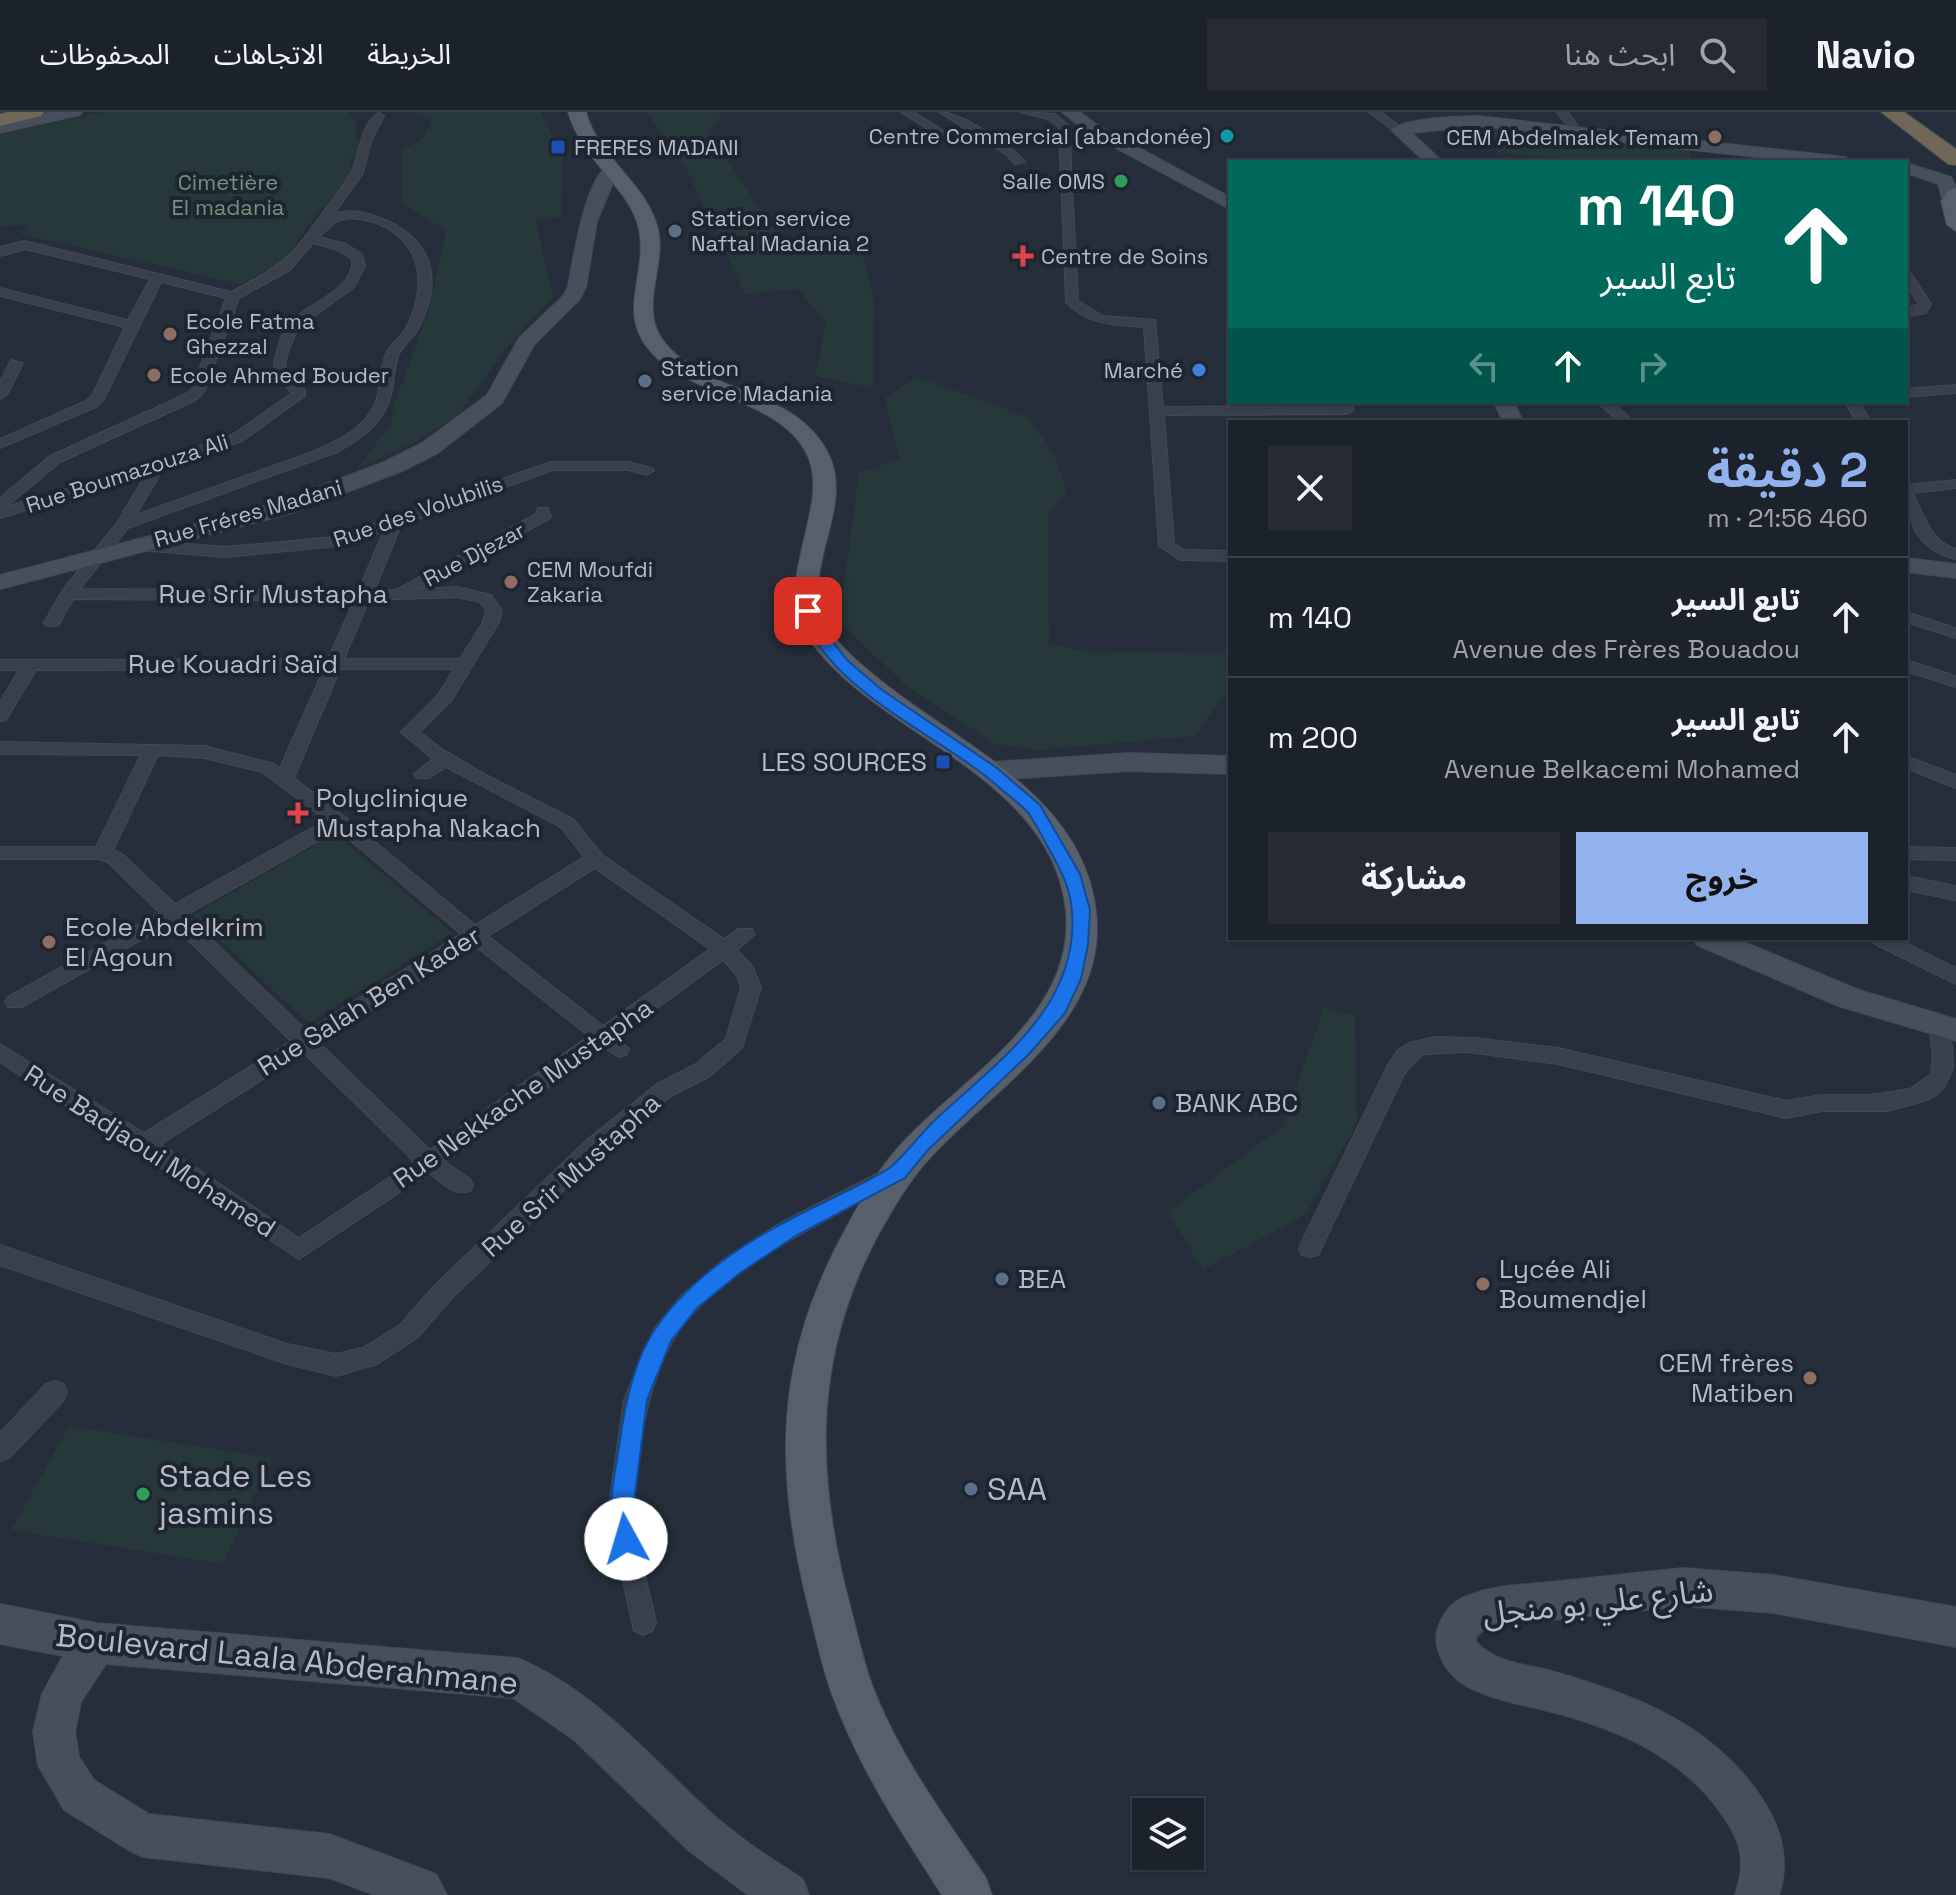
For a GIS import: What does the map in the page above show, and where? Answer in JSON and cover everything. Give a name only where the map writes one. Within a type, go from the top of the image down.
[{"type":"highway","points":[[0,113],[7,112]]},
{"type":"highway","points":[[0,120],[34,112]]},
{"type":"highway","points":[[1891,112],[1956,159]]},
{"type":"highway","points":[[1905,112],[1923,123],[1951,131]]},
{"type":"main road","points":[[577,112],[582,133],[646,220],[649,235],[641,312],[656,347],[676,364],[790,421],[809,438],[821,461],[827,490],[803,595],[814,628],[843,665],[877,693],[992,771],[1034,809],[1072,874],[1081,910],[1080,945],[1072,979],[1058,1008],[1022,1049],[920,1146],[898,1173],[851,1249],[827,1305],[809,1365],[802,1430],[806,1500],[815,1561],[854,1696],[885,1763],[969,1895]]},
{"type":"main road","points":[[1953,198],[1956,225]]},
{"type":"street","points":[[0,128],[74,112]]},
{"type":"street","points":[[906,112],[943,134]]},
{"type":"street","points":[[920,119],[945,112],[1011,153],[1019,162]]},
{"type":"street","points":[[1033,112],[1051,116],[1064,126],[1072,302],[1085,315],[1105,321],[1150,323],[1167,546],[1180,555],[1228,556]]},
{"type":"street","points":[[1070,112],[1094,130],[1228,203]]},
{"type":"street","points":[[1374,112],[1433,160]]},
{"type":"street","points":[[1562,112],[1575,129]]},
{"type":"street","points":[[0,505],[55,459],[191,397],[198,390],[233,296],[288,266],[310,239],[357,173],[366,141],[379,116]]},
{"type":"street","points":[[1399,130],[1445,122],[1478,121],[1575,129],[1829,160]]},
{"type":"street","points":[[1908,168],[1956,171]]},
{"type":"street","points":[[1908,168],[1945,181],[1953,198]]},
{"type":"street","name":"Rue Fréres Madani","points":[[0,582],[284,508],[342,487],[430,448],[478,415],[495,399],[526,342],[571,299],[577,287],[588,221],[610,171]]},
{"type":"street","points":[[593,208],[607,202],[633,201]]},
{"type":"street","points":[[123,525],[329,450],[368,425],[381,410],[390,359],[396,346],[411,331],[426,282],[426,265],[418,247],[406,235],[378,220],[347,214],[322,223]]},
{"type":"street","name":"Rue Boumazouza Ali","points":[[0,514],[158,466],[237,438],[300,393],[280,374],[278,367],[288,336],[294,325],[349,285],[359,267],[358,257],[342,247],[310,239]]},
{"type":"street","points":[[3,246],[25,245],[233,296]]},
{"type":"street","points":[[0,444],[91,404],[99,396],[158,276]]},
{"type":"street","points":[[1908,278],[1925,304],[1921,310],[1908,312]]},
{"type":"street","points":[[0,292],[132,325]]},
{"type":"street","points":[[0,395],[16,363]]},
{"type":"street","points":[[1908,393],[1956,389]]},
{"type":"street","points":[[1158,406],[1228,400]]},
{"type":"street","points":[[1606,404],[1625,420]]},
{"type":"street","points":[[1158,406],[1348,411]]},
{"type":"street","points":[[52,623],[68,594],[123,525],[158,466]]},
{"type":"street","name":"Rue des Volubilis","points":[[139,545],[226,552],[337,541],[551,466],[628,466],[647,471]]},
{"type":"street","points":[[1908,491],[1956,484]]},
{"type":"street","points":[[1908,495],[1930,543],[1940,551],[1956,554]]},
{"type":"street","name":"Rue Djezar","points":[[398,594],[544,516],[543,511]]},
{"type":"street","points":[[285,778],[395,523]]},
{"type":"street","points":[[1908,565],[1956,571]]},
{"type":"street","name":"Rue Srir Mustapha","points":[[0,1255],[287,1354],[336,1365],[369,1357],[409,1331],[444,1291],[596,1145],[664,1090],[703,1070],[735,1043],[751,987],[745,971],[723,948],[595,859],[567,823],[446,759],[410,732],[445,697],[491,622],[494,610],[485,598],[457,592],[363,596],[68,594]]},
{"type":"street","points":[[1908,618],[1956,633]]},
{"type":"street","name":"Rue Kouadri Saïd","points":[[0,665],[466,664]]},
{"type":"street","points":[[0,716],[30,666]]},
{"type":"street","points":[[1908,666],[1956,682]]},
{"type":"street","points":[[0,748],[204,752],[268,768],[339,821],[610,1044]]},
{"type":"street","points":[[102,853],[152,749]]},
{"type":"street","points":[[423,774],[446,759]]},
{"type":"street","points":[[992,771],[1129,762],[1228,765]]},
{"type":"street","points":[[1908,763],[1956,782]]},
{"type":"street","points":[[15,1002],[339,821]]},
{"type":"street","points":[[0,853],[102,853],[116,859],[429,1162],[462,1185]]},
{"type":"street","points":[[1908,853],[1956,854]]},
{"type":"street","name":"Rue Salah Ben Kader","points":[[144,1144],[595,859]]},
{"type":"street","points":[[1908,884],[1956,893]]},
{"type":"street","name":"Rue Nekkache Mustapha","points":[[299,1250],[610,1044],[723,948],[745,934]]},
{"type":"street","points":[[1310,1248],[1395,1071],[1406,1055],[1418,1047],[1459,1044],[1510,1048],[1605,1066],[1721,1097],[1786,1110],[1822,1102],[1883,1102],[1910,1097],[1926,1090],[1939,1079],[1948,1028],[1849,998],[1712,940]]},
{"type":"street","points":[[1867,940],[1956,977]]},
{"type":"street","points":[[1883,940],[1912,957]]},
{"type":"street","name":"Rue Badjaoui Mohamed","points":[[2,1054],[144,1144],[299,1250]]},
{"type":"street","points":[[643,1622],[621,1511],[636,1400],[662,1336],[690,1302],[732,1266],[790,1229],[898,1173]]},
{"type":"street","points":[[0,1450],[55,1392]]},
{"type":"street","name":"شارع علي بو منجل","points":[[1767,1888],[1764,1851],[1753,1824],[1737,1797],[1712,1766],[1691,1749],[1615,1710],[1480,1671],[1459,1651],[1455,1640],[1461,1620],[1485,1608],[1683,1587],[1774,1594],[1956,1627]]},
{"type":"street","name":"Boulevard Laala Abderahmane","points":[[0,1624],[96,1643],[517,1678],[545,1690],[569,1709],[705,1836],[787,1895]]},
{"type":"street","points":[[96,1643],[62,1694],[54,1732],[59,1765],[79,1795],[143,1835],[329,1856],[425,1895]]},
{"type":"green space","name":"Cimetière El madania","points":[[104,112],[349,112],[355,120],[360,153],[351,160],[351,176],[315,216],[283,262],[240,284],[20,234],[27,225],[0,226],[0,134]]},
{"type":"green space","points":[[412,112],[541,112],[563,156],[561,217],[536,221],[553,297],[511,342],[457,416],[415,442],[357,468],[390,426],[394,405],[429,310],[446,230],[403,204],[401,151],[423,138],[432,121]]},
{"type":"green space","points":[[646,112],[723,112],[710,134],[785,246],[862,249],[874,302],[873,388],[815,376],[826,322],[798,289],[745,294],[685,167]]},
{"type":"green space","points":[[1488,127],[1690,148],[1692,160],[1583,160],[1498,153]]},
{"type":"green space","points":[[918,377],[1030,418],[1054,454],[1067,491],[1048,515],[1049,643],[1084,651],[1228,653],[1228,691],[1195,736],[1040,750],[996,744],[906,686],[839,620],[859,473],[899,459],[885,397]]},
{"type":"green space","points":[[335,834],[453,933],[308,1023],[193,915]]},
{"type":"green space","points":[[1324,1007],[1355,1015],[1357,1123],[1305,1215],[1203,1270],[1168,1212],[1283,1126]]},
{"type":"green space","name":"Stade Les jasmins","points":[[69,1426],[272,1458],[223,1564],[11,1530]]},
{"type":"place","name":"Centre Commercial (abandonée)","points":[[1227,136]]},
{"type":"place","name":"CEM Abdelmalek Temam","points":[[1715,137]]},
{"type":"place","name":"FRERES MADANI","points":[[558,147]]},
{"type":"place","name":"Salle OMS","points":[[1121,181]]},
{"type":"place","name":"Station service Naftal Madania 2","points":[[675,231]]},
{"type":"place","name":"Centre de Soins","points":[[1023,256]]},
{"type":"place","name":"Ecole Fatma Ghezzal","points":[[170,334]]},
{"type":"place","name":"Marché","points":[[1199,370]]},
{"type":"place","name":"Ecole Ahmed Bouder","points":[[154,375]]},
{"type":"place","name":"Station service Madania","points":[[645,381]]},
{"type":"place","name":"CEM Moufdi Zakaria","points":[[511,582]]},
{"type":"place","name":"LES SOURCES","points":[[943,762]]},
{"type":"place","name":"Polyclinique Mustapha Nakach","points":[[298,813]]},
{"type":"place","name":"Ecole Abdelkrim El Agoun","points":[[49,942]]},
{"type":"place","name":"BANK ABC","points":[[1159,1103]]},
{"type":"place","name":"BEA","points":[[1002,1279]]},
{"type":"place","name":"Lycée Ali Boumendjel","points":[[1483,1284]]},
{"type":"place","name":"CEM frères Matiben","points":[[1810,1378]]},
{"type":"place","name":"SAA","points":[[971,1489]]},
{"type":"place","name":"Stade Les jasmins","points":[[143,1494]]},
{"type":"route","points":[[626,1539],[621,1511],[636,1400],[662,1336],[690,1302],[732,1266],[790,1229],[898,1173],[920,1146],[1022,1049],[1058,1008],[1072,979],[1080,945],[1081,910],[1072,874],[1034,809],[992,771],[877,693],[843,665],[814,628],[808,611]]}]
